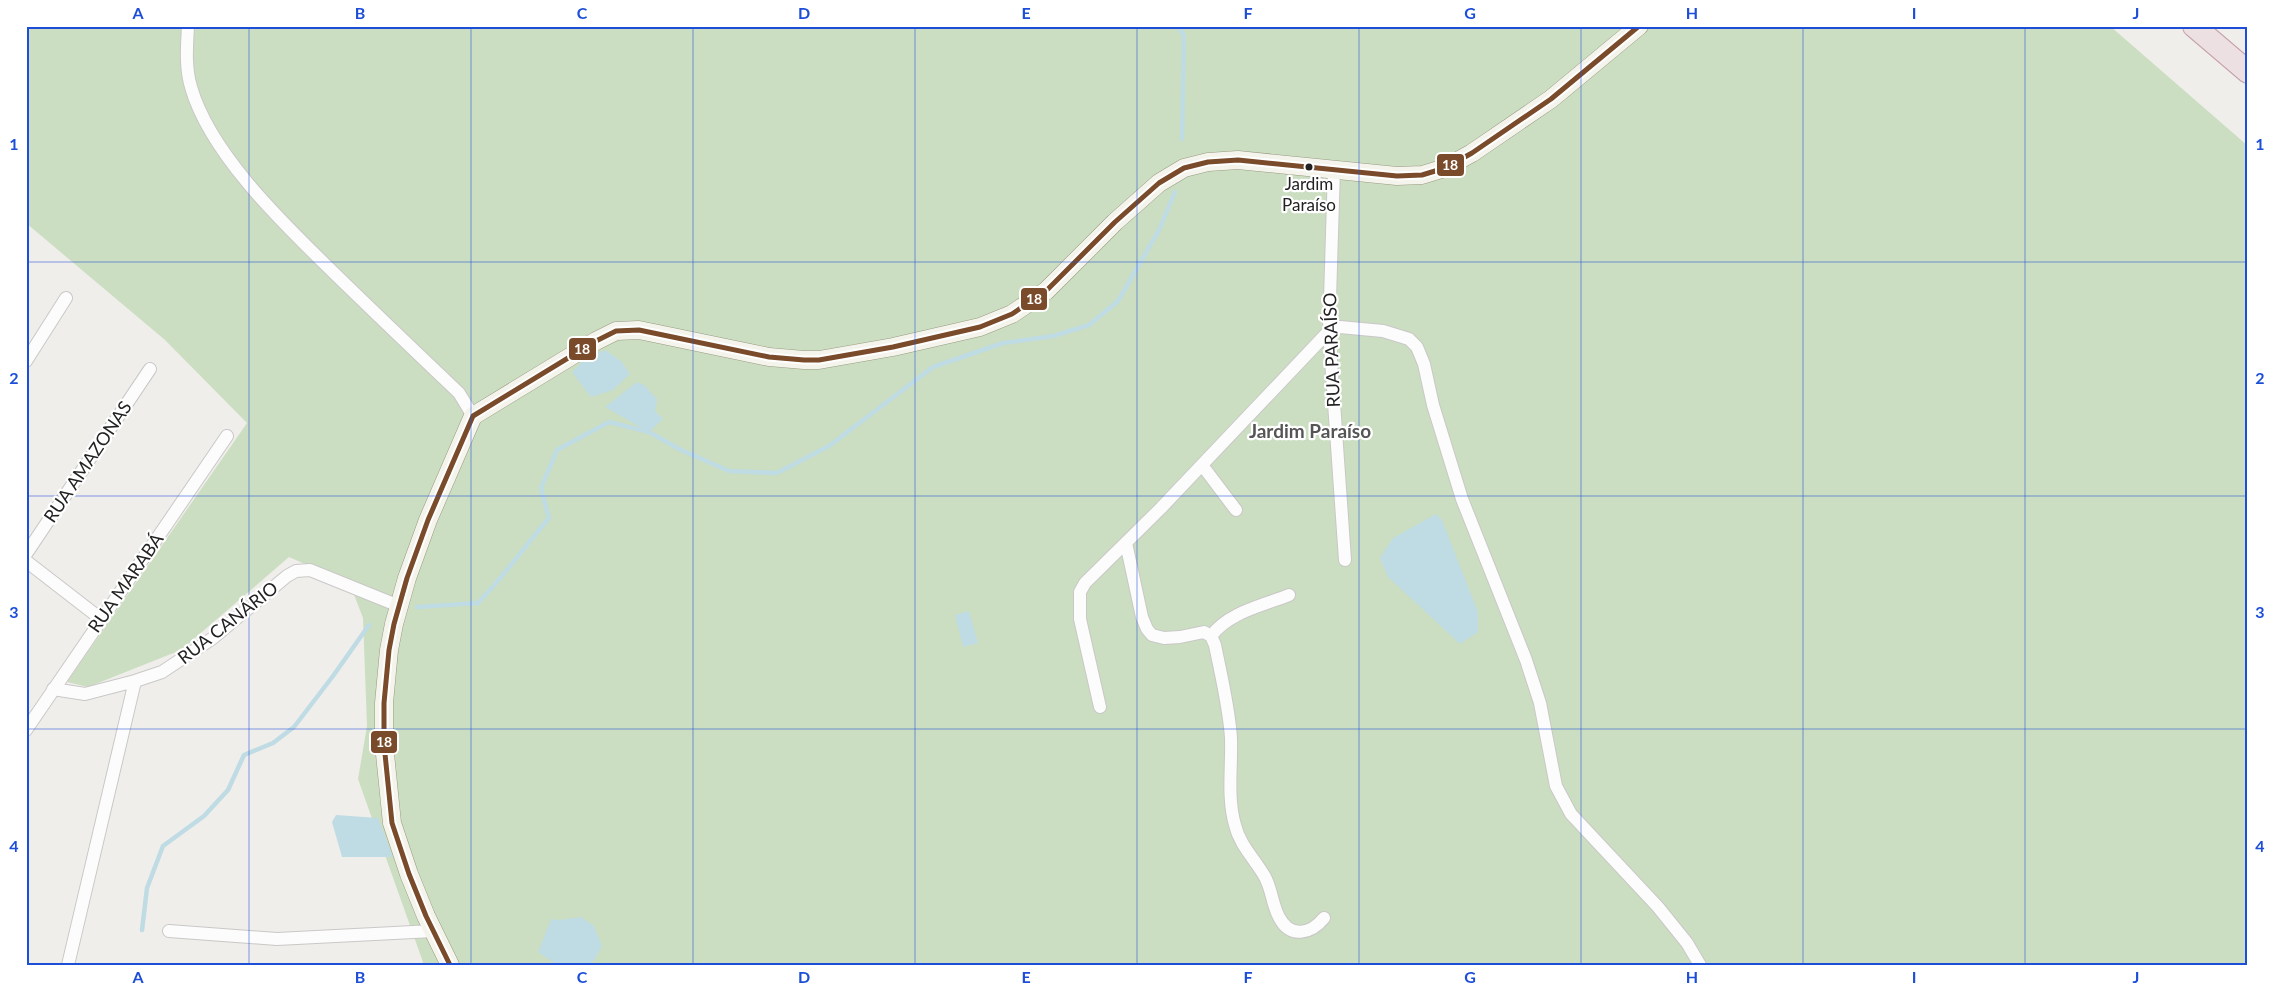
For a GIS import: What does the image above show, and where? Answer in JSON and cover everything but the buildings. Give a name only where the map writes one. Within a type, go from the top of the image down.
[{"type":"highway","points":[[2194,26],[2248,72]]},
{"type":"main road","points":[[450,965],[408,874],[392,823],[384,744],[384,703],[389,650],[398,606],[428,520],[473,416],[596,341],[616,332],[649,331],[770,357],[819,360],[893,348],[980,327],[1012,314],[1046,292],[1133,205],[1158,183],[1178,171],[1208,162],[1238,160],[1397,176],[1422,175],[1445,168],[1500,135],[1551,99],[1639,26]]},
{"type":"street","points":[[188,26],[186,57],[191,86],[200,110],[224,152],[272,212],[459,393],[473,416]]},
{"type":"street","name":"RUA PARAÍSO","points":[[1334,169],[1329,331],[1345,560]]},
{"type":"street","points":[[26,361],[66,298]]},
{"type":"street","points":[[1100,707],[1080,619],[1080,592],[1091,575],[1126,543],[1329,331],[1340,328],[1383,331],[1409,339],[1417,347],[1424,364],[1433,406],[1462,499],[1526,660],[1540,703],[1556,786],[1571,814],[1658,907],[1687,942],[1700,965]]},
{"type":"street","name":"RUA AMAZONAS","points":[[26,554],[150,369]]},
{"type":"street","name":"RUA MARABÁ","points":[[26,730],[227,436]]},
{"type":"street","points":[[1202,465],[1236,510]]},
{"type":"street","points":[[1126,543],[1140,611],[1146,629],[1152,635],[1164,638],[1204,632],[1211,636],[1215,645],[1229,719],[1231,807],[1240,841],[1264,875],[1271,890],[1279,918],[1295,932],[1312,930],[1324,918]]},
{"type":"street","points":[[26,561],[101,619]]},
{"type":"street","name":"RUA CANÁRIO","points":[[53,689],[84,694],[135,681],[175,665],[213,638],[264,593],[296,571],[310,570],[398,606]]},
{"type":"street","points":[[1211,636],[1219,625],[1233,616],[1289,595]]},
{"type":"street","points":[[68,965],[135,681]]},
{"type":"street","points":[[168,930],[277,939],[433,931]]},
{"type":"green space","points":[[26,26],[2110,26],[2248,146],[2248,965],[424,965],[358,779],[367,726],[363,618],[350,584],[289,557],[181,650],[88,687],[67,682],[247,423],[165,340],[26,223]]},
{"type":"water","points":[[605,350],[621,361],[630,374],[613,390],[591,397],[572,372],[586,358]]},
{"type":"water","points":[[637,382],[644,385],[657,399],[655,411],[663,419],[649,432],[605,407]]},
{"type":"water","points":[[1436,514],[1442,520],[1478,612],[1478,632],[1460,644],[1388,577],[1380,558],[1393,538]]},
{"type":"water","points":[[969,611],[978,643],[963,647],[955,615]]},
{"type":"water","points":[[336,815],[378,818],[393,857],[342,857],[332,822]]},
{"type":"water","points":[[581,917],[594,926],[602,946],[595,959],[589,965],[557,965],[538,952],[551,919],[559,920]]},
{"type":"waterway","points":[[1178,26],[1184,36],[1182,139]]},
{"type":"waterway","points":[[417,607],[478,603],[549,518],[541,488],[557,450],[609,422],[649,432],[679,449],[729,471],[777,473],[829,446],[933,367],[1003,343],[1053,336],[1089,325],[1118,301],[1159,230],[1175,192]]},
{"type":"waterway","points":[[142,930],[147,888],[163,846],[204,816],[228,790],[244,755],[273,743],[294,727],[369,625]]},
{"type":"transit line","name":"18","points":[[450,965],[426,916],[409,874],[392,823],[384,744],[384,703],[389,650],[407,578],[428,520],[473,416],[596,341],[616,331],[639,330],[769,357],[819,360],[893,347],[980,327],[1012,314],[1046,291],[1115,222],[1159,183],[1184,168],[1208,162],[1238,160],[1397,176],[1422,175],[1445,168],[1472,153],[1551,99],[1639,26]]},
{"type":"place","name":"Jardim Paraíso","points":[[1309,167]]},
{"type":"district","name":"Jardim Paraíso","points":[[1310,431]]}]
